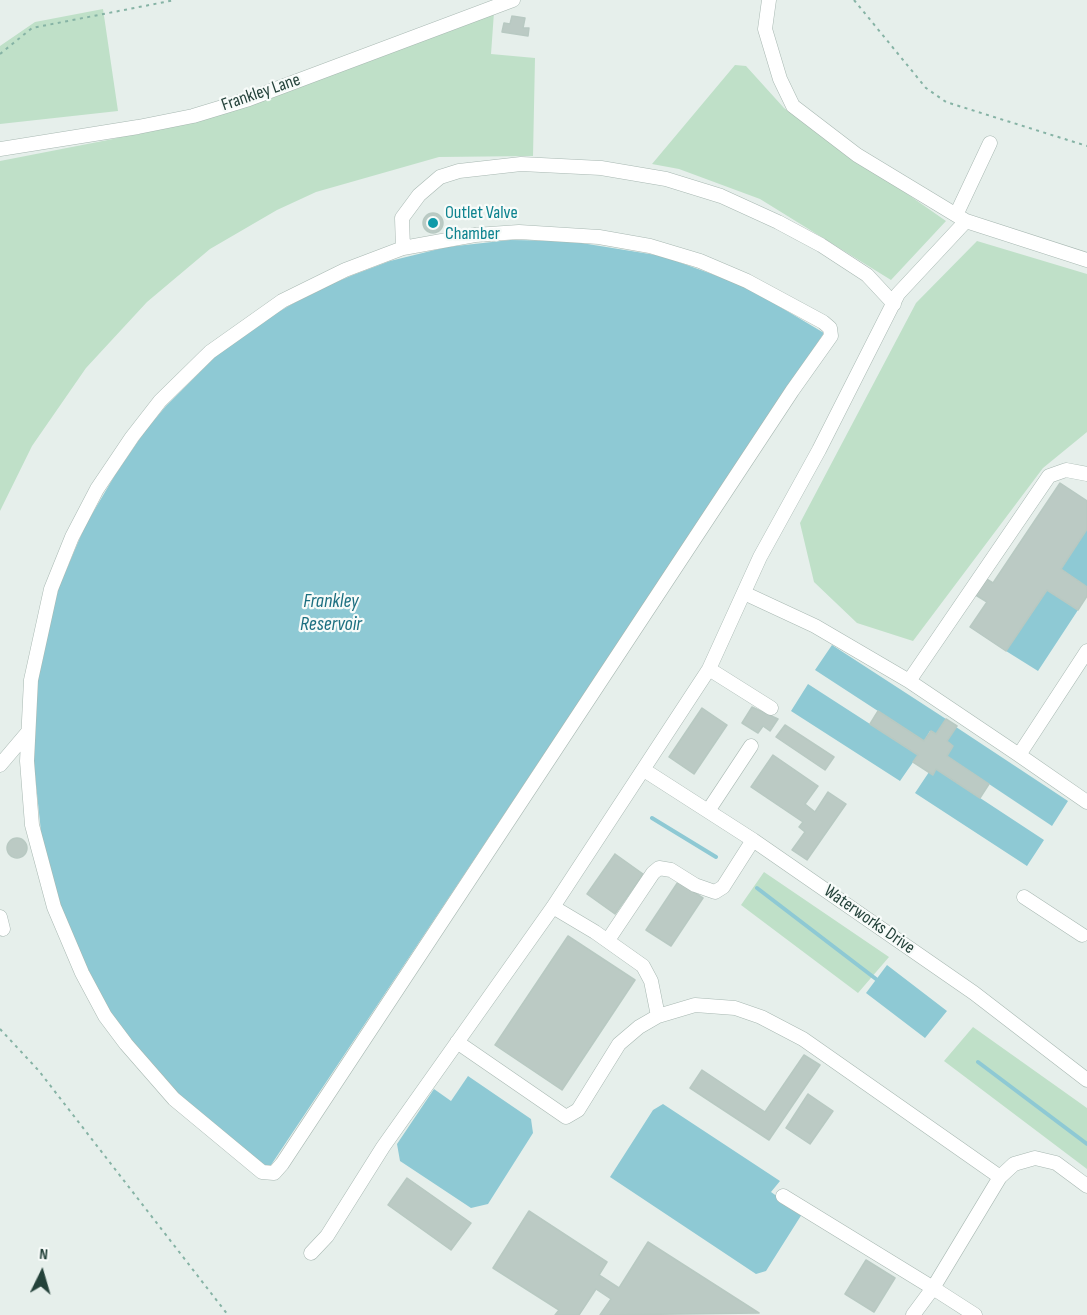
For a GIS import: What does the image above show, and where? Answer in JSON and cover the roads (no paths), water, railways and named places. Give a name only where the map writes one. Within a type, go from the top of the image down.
[{"type":"street","name":"Frankley Lane","points":[[0,149],[138,128],[193,116],[249,99],[513,0]]},
{"type":"street","points":[[769,0],[765,29],[780,79],[793,106],[857,155],[961,218],[1087,260]]},
{"type":"street","points":[[311,1253],[327,1236],[383,1147],[553,907],[709,669],[760,557],[819,450],[898,294],[961,218],[990,143]]},
{"type":"street","points":[[403,248],[402,218],[418,195],[440,177],[459,171],[521,164],[602,168],[666,179],[720,196],[778,222],[821,245],[867,275],[894,304]]},
{"type":"street","points":[[519,232],[599,237],[650,246],[700,261],[747,280],[823,322],[830,328],[831,336],[792,391],[274,1173],[262,1172],[252,1167],[190,1115],[146,1067],[105,1016],[70,950],[40,860],[29,798],[28,732],[31,680],[51,589],[72,537],[98,489],[132,437],[160,401],[210,352],[257,317],[303,290],[403,248],[475,236],[519,232]]},
{"type":"street","points":[[909,681],[1049,476],[1066,470],[1087,474]]},
{"type":"street","points":[[744,593],[815,626],[909,681],[1087,802]]},
{"type":"street","points":[[1019,755],[1087,651]]},
{"type":"street","points":[[709,669],[771,708]]},
{"type":"street","points":[[0,765],[28,732]]},
{"type":"street","points":[[708,811],[751,746]]},
{"type":"street","name":"Waterworks Drive","points":[[644,770],[753,840],[974,993],[1087,1080]]},
{"type":"street","points":[[608,940],[653,873],[659,868],[671,870],[695,885],[716,892],[723,886],[753,840]]},
{"type":"street","points":[[1024,897],[1085,934]]},
{"type":"street","points":[[553,907],[608,940],[643,966],[651,981],[658,1016]]},
{"type":"street","points":[[458,1042],[566,1117],[578,1110],[626,1036],[658,1016],[695,1005],[735,1008],[761,1017],[803,1039],[1000,1177]]},
{"type":"street","points":[[913,1315],[933,1288],[1000,1177],[1014,1164],[1035,1158],[1056,1163],[1087,1186]]},
{"type":"street","points":[[783,1196],[975,1315]]},
{"type":"water","name":"Frankley Reservoir","points":[[510,240],[569,241],[662,256],[745,286],[824,333],[269,1168],[227,1138],[177,1095],[117,1024],[87,972],[59,906],[42,841],[33,756],[37,677],[51,616],[59,587],[85,526],[115,475],[145,431],[166,406],[219,353],[266,319],[315,291],[353,275],[390,261],[447,247]]},
{"type":"water","points":[[1087,529],[1087,587],[1061,569]]},
{"type":"water","points":[[1047,590],[1078,610],[1038,671],[1006,651]]},
{"type":"water","points":[[832,645],[946,719],[936,734],[930,731],[924,741],[815,670]]},
{"type":"water","points":[[808,684],[918,755],[900,781],[791,711]]},
{"type":"water","points":[[956,727],[1068,801],[1052,826],[947,756],[953,746],[947,741]]},
{"type":"water","points":[[936,769],[1044,840],[1027,866],[915,793],[929,772],[933,774]]},
{"type":"water","points":[[887,965],[947,1011],[925,1038],[866,993]]},
{"type":"water","points":[[468,1076],[531,1119],[533,1133],[488,1204],[471,1208],[400,1161],[397,1144],[434,1089],[451,1101]]},
{"type":"water","points":[[663,1104],[780,1181],[771,1192],[802,1214],[766,1271],[756,1274],[610,1177],[653,1110]]},
{"type":"waterway","points":[[652,818],[716,857]]},
{"type":"waterway","points":[[757,888],[876,979]]},
{"type":"waterway","points":[[978,1062],[1087,1144]]},
{"type":"place","name":"Outlet Valve Chamber","points":[[433,223]]}]
